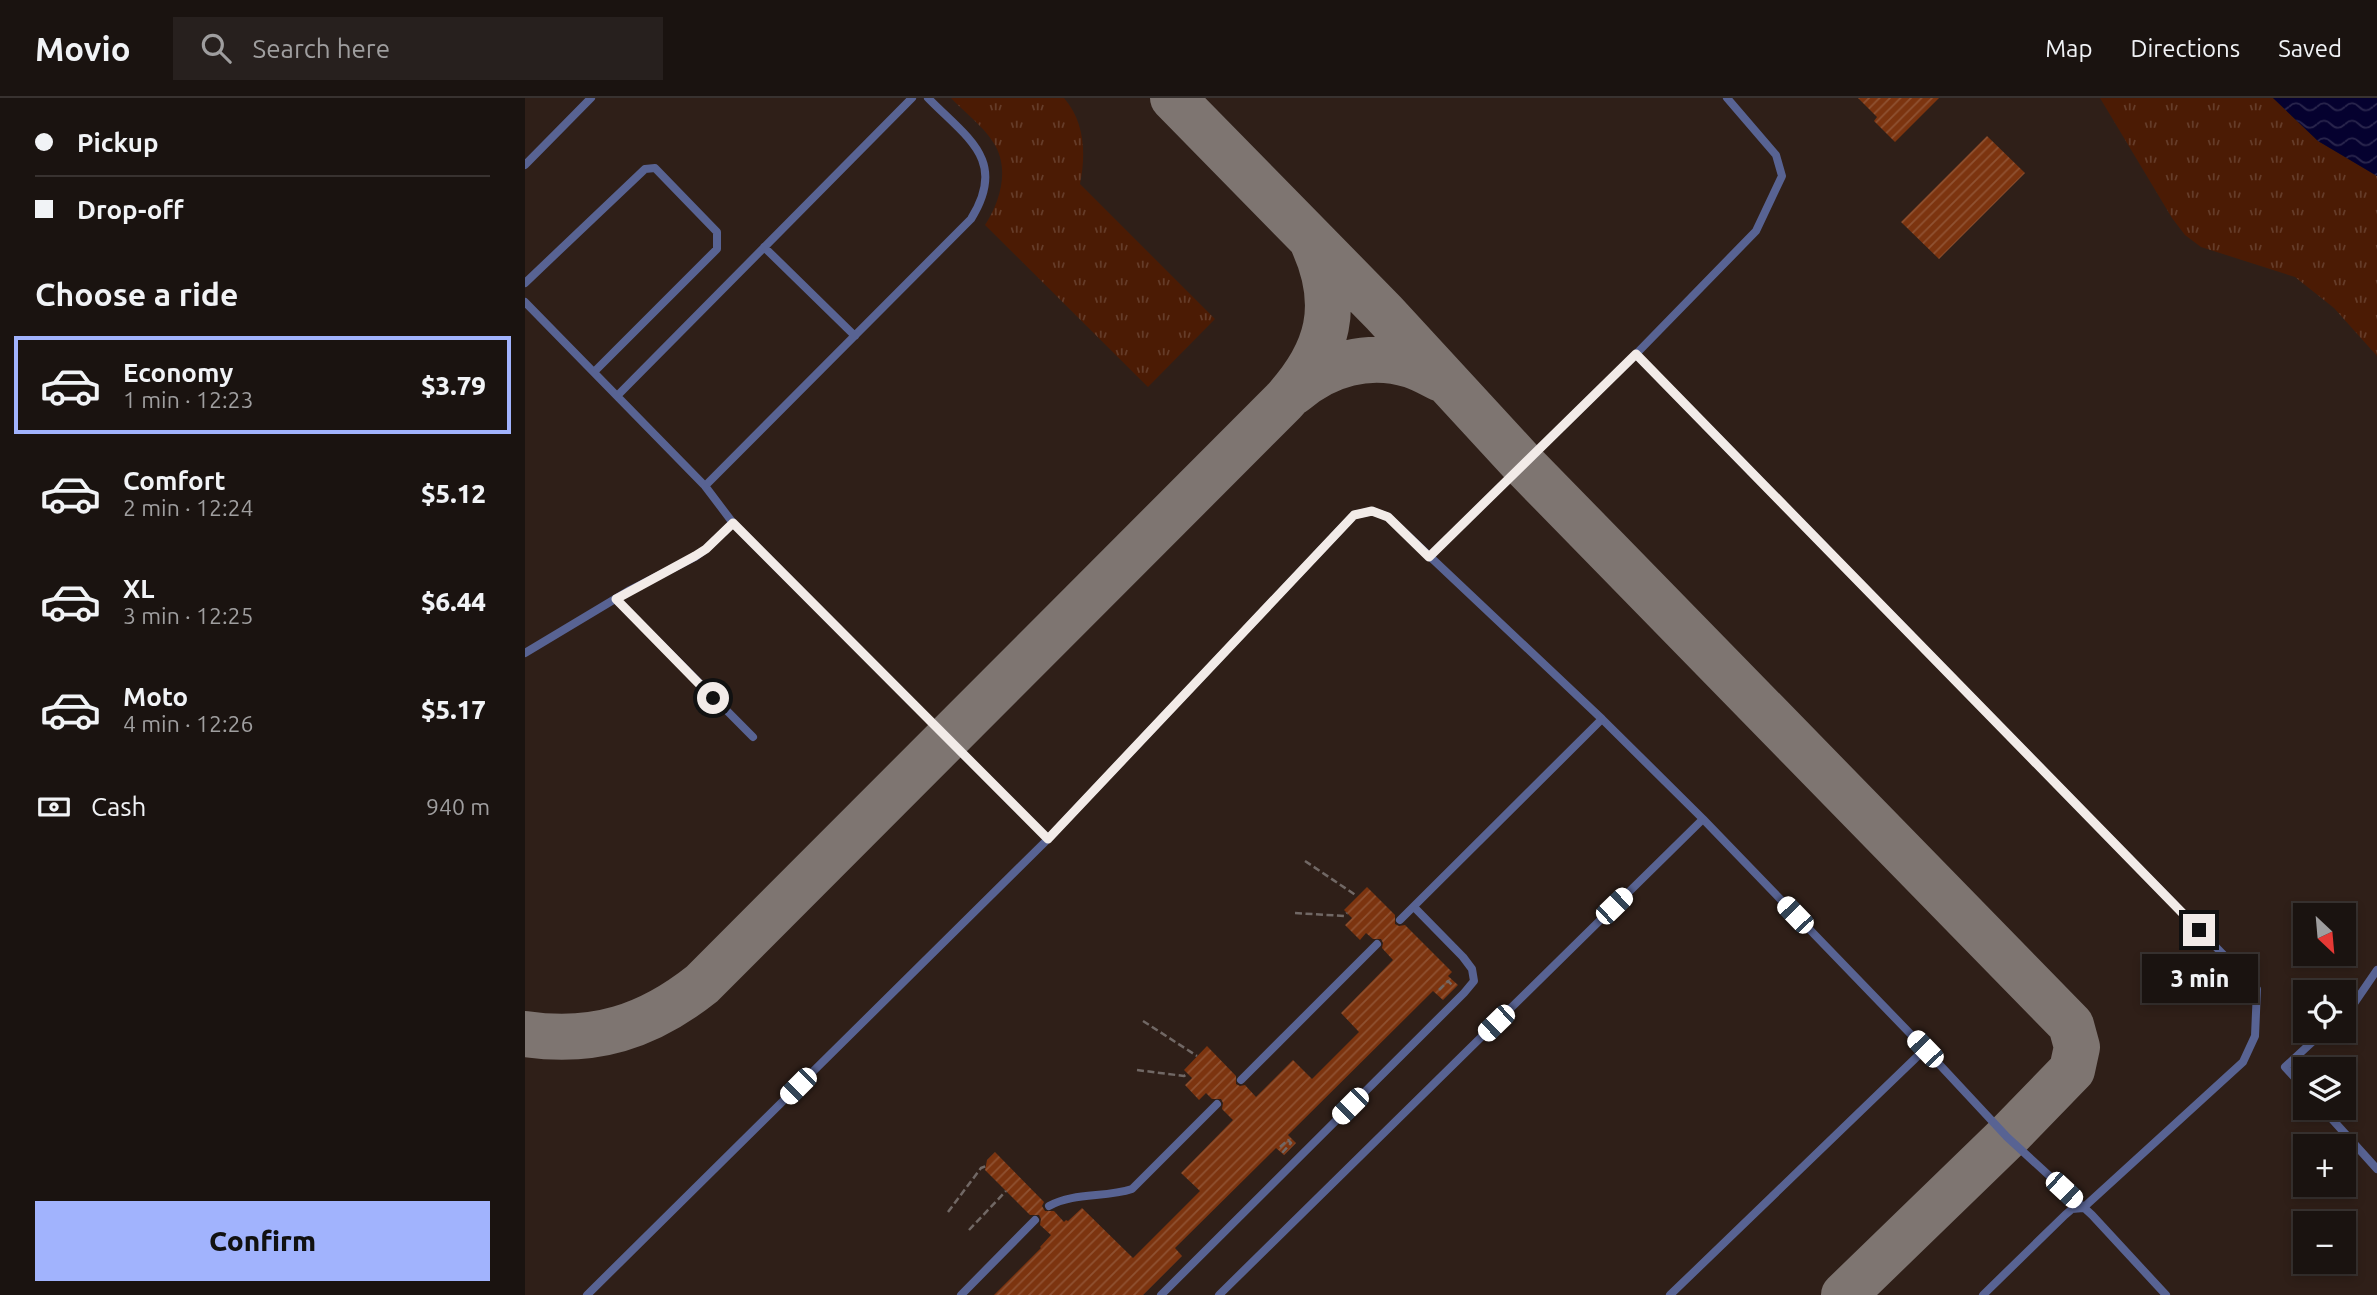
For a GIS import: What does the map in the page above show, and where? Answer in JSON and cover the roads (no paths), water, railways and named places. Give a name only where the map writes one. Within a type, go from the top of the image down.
[{"type":"lane","points":[[525,165],[591,98]]},
{"type":"lane","points":[[617,396],[912,98]]},
{"type":"lane","points":[[705,486],[971,219],[982,202],[987,180],[985,160],[928,98]]},
{"type":"lane","points":[[1429,557],[1636,354],[1756,231],[1782,176],[1776,155],[1727,98]]},
{"type":"lane","points":[[525,283],[645,169],[655,168],[716,232],[717,249],[594,372]]},
{"type":"lane","points":[[764,247],[855,336]]},
{"type":"lane","points":[[527,307],[705,486],[733,523],[1048,839]]},
{"type":"lane","points":[[1636,354],[2257,989],[2258,1016],[2255,1036],[2243,1062],[2083,1208],[2072,1209],[1983,1295]]},
{"type":"lane","points":[[587,1295],[1048,839],[1354,515],[1372,511],[1388,517],[1602,719],[1703,819],[2007,1136],[2083,1208],[2166,1295]]},
{"type":"lane","points":[[525,653],[695,556],[733,523]]},
{"type":"lane","points":[[616,599],[753,737]]},
{"type":"lane","points":[[1400,920],[1602,719]]},
{"type":"lane","points":[[1219,1295],[1703,819]]},
{"type":"lane","points":[[1161,1295],[1474,981],[1472,969],[1463,957],[1414,907]]},
{"type":"lane","points":[[1241,1080],[1377,944]]},
{"type":"lane","points":[[2356,1001],[2377,970]]},
{"type":"lane","points":[[2296,1057],[2311,1043]]},
{"type":"lane","points":[[1670,1295],[1925,1049]]},
{"type":"lane","points":[[2293,1060],[2285,1067],[2293,1076]]},
{"type":"lane","points":[[1049,1206],[1062,1199],[1114,1195],[1132,1189],[1217,1104]]},
{"type":"lane","points":[[2333,1120],[2377,1169]]},
{"type":"lane","points":[[961,1295],[1035,1220]]},
{"type":"water","points":[[2273,98],[2377,98],[2377,176],[2318,141]]}]
